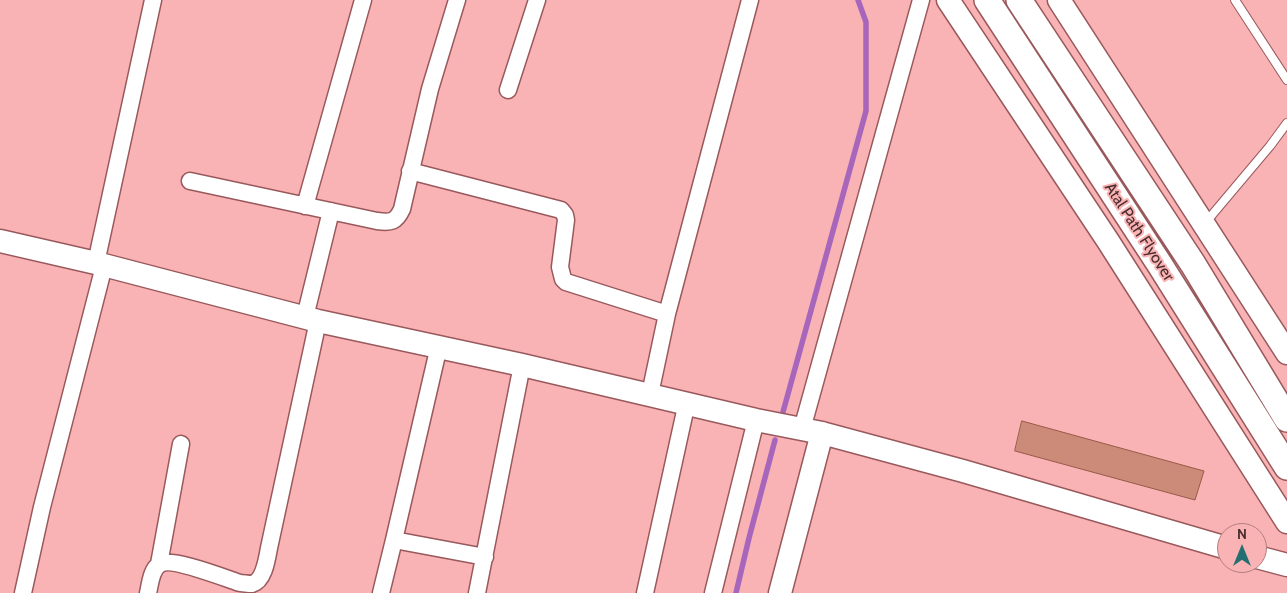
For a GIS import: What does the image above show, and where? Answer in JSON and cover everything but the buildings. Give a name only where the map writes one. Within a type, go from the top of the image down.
[{"type":"main road","name":"Atal Path Flyover","points":[[987,0],[1160,265],[1287,467]]},
{"type":"main road","name":"Atal Path Flyover","points":[[1019,0],[1193,264],[1287,419]]},
{"type":"street","points":[[23,593],[100,265],[153,0]]},
{"type":"street","points":[[305,206],[363,0]]},
{"type":"street","points":[[190,181],[377,222],[394,221],[399,217],[402,209],[430,90],[457,0]]},
{"type":"street","points":[[508,90],[537,0]]},
{"type":"street","points":[[650,394],[667,314],[750,0]]},
{"type":"street","points":[[780,593],[812,431],[921,0]]},
{"type":"street","points":[[948,0],[1108,241],[1287,522]]},
{"type":"street","points":[[1059,0],[1287,353]]},
{"type":"street","points":[[410,171],[561,210],[566,215],[560,267],[562,279],[566,282],[667,314]]},
{"type":"street","points":[[159,564],[171,562],[181,564],[240,583],[247,588],[258,580],[262,573],[269,548],[331,212]]},
{"type":"street","points":[[0,241],[312,319],[686,402],[756,420],[812,431],[963,471],[1217,545]]},
{"type":"street","points":[[381,593],[439,346]]},
{"type":"street","points":[[477,593],[522,365]]},
{"type":"street","points":[[644,593],[686,402]]},
{"type":"street","points":[[713,593],[756,420]]},
{"type":"street","points":[[148,593],[153,574],[159,564],[182,444]]},
{"type":"street","points":[[394,540],[484,557]]},
{"type":"street","points":[[1267,560],[1287,565]]},
{"type":"lane","points":[[1235,0],[1287,80]]},
{"type":"lane","points":[[1204,225],[1270,146],[1287,122]]},
{"type":"waterway","points":[[783,412],[866,111],[866,22],[858,0]]},
{"type":"waterway","points":[[736,593],[775,440]]}]
